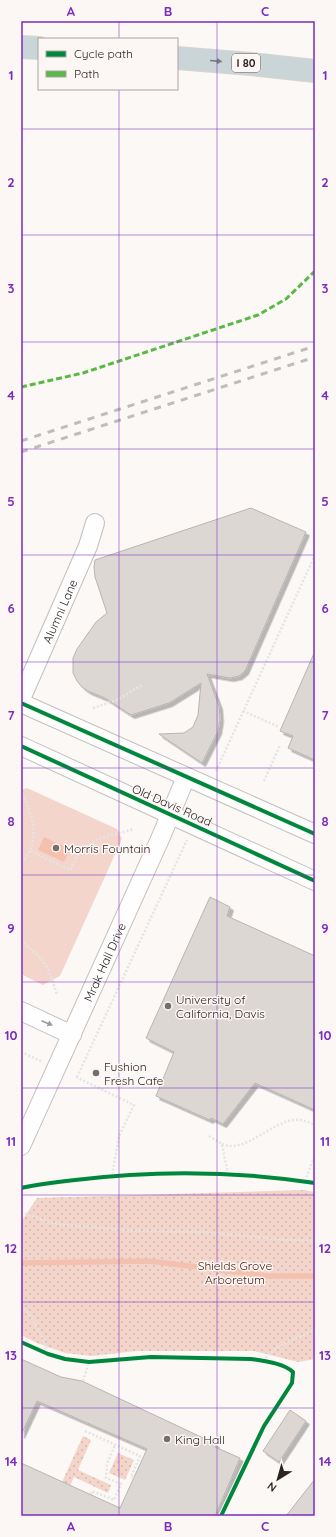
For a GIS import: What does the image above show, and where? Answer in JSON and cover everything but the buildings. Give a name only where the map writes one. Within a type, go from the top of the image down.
[{"type":"highway","points":[[21,47],[38,48]]},
{"type":"highway","name":"I 80","points":[[178,58],[315,71]]},
{"type":"street","name":"Alumni Lane","points":[[21,699],[88,546],[95,523]]},
{"type":"street","points":[[21,703],[315,834]]},
{"type":"street","name":"Old Davis Road","points":[[21,746],[315,881]]},
{"type":"street","name":"Mrak Hall Drive","points":[[21,1146],[72,1035],[186,777]]},
{"type":"street","points":[[21,1011],[72,1035]]},
{"type":"path","points":[[215,773],[315,555]]},
{"type":"path","points":[[93,708],[117,700],[142,685]]},
{"type":"path","points":[[243,711],[279,726]]},
{"type":"path","points":[[264,781],[280,745]]},
{"type":"path","points":[[21,790],[29,808],[34,834],[31,851],[21,863]]},
{"type":"path","points":[[31,851],[70,870],[79,852],[98,838],[134,829]]},
{"type":"path","points":[[77,1077],[187,839]]},
{"type":"path","points":[[21,940],[28,948],[36,953],[51,974],[57,995]]},
{"type":"path","points":[[21,1052],[45,1063]]},
{"type":"path","points":[[72,1075],[134,1105],[120,1136],[112,1176]]},
{"type":"path","points":[[209,1136],[229,1147],[248,1142],[282,1122],[302,1120],[315,1125]]},
{"type":"path","points":[[220,1174],[230,1174],[222,1144]]},
{"type":"path","points":[[305,1181],[315,1155]]},
{"type":"path","points":[[105,1176],[119,1175]]},
{"type":"path","points":[[298,1180],[310,1182]]},
{"type":"path","points":[[21,1212],[52,1223],[65,1225],[139,1231],[204,1232],[315,1241]]},
{"type":"path","points":[[21,1306],[26,1310],[46,1345],[48,1354]]},
{"type":"path","points":[[263,1361],[267,1355],[288,1342],[315,1330]]},
{"type":"path","points":[[41,1351],[54,1356]]},
{"type":"path","points":[[257,1360],[270,1363]]},
{"type":"path","points":[[83,1361],[96,1362]]},
{"type":"path","points":[[83,1381],[89,1362]]},
{"type":"path","points":[[85,1431],[140,1456],[132,1477],[134,1478]]},
{"type":"path","points":[[91,1494],[92,1491],[114,1500],[121,1484],[106,1478],[107,1464],[115,1445]]},
{"type":"green space","points":[[27,788],[117,829],[122,839],[60,976],[43,985],[21,974],[21,790]]},
{"type":"green space","name":"Shields Grove Arboretum","points":[[304,1190],[315,1192],[315,1359],[298,1362],[254,1351],[136,1351],[92,1356],[65,1353],[37,1343],[21,1335],[21,1219],[23,1219],[37,1198]]},
{"type":"green space","points":[[83,1436],[91,1440],[78,1470],[111,1485],[108,1493],[74,1477],[70,1486],[62,1482]]},
{"type":"green space","points":[[118,1453],[134,1460],[125,1480],[109,1473]]},
{"type":"shaded area","points":[[44,837],[70,849],[64,862],[38,850]]},
{"type":"waterway","points":[[21,1263],[149,1261],[267,1276],[315,1276]]},
{"type":"railway","points":[[21,441],[315,346]]},
{"type":"railway","points":[[21,452],[315,357]]},
{"type":"marked path","points":[[21,387],[83,373],[258,315],[286,299],[315,271]]},
{"type":"cycle path","points":[[21,703],[315,834]]},
{"type":"cycle path","points":[[21,746],[315,881]]},
{"type":"cycle path","points":[[21,1188],[48,1183],[105,1177],[165,1173],[225,1174],[315,1183]]},
{"type":"cycle path","points":[[21,1342],[48,1354],[65,1359],[89,1362],[151,1357],[251,1359],[279,1364],[293,1372],[292,1383],[264,1426],[221,1516]]},
{"type":"place","name":"Morris Fountain","points":[[56,848]]},
{"type":"place","name":"University of California, Davis","points":[[168,1006]]},
{"type":"place","name":"Fushion Fresh Cafe","points":[[96,1073]]},
{"type":"place","name":"King Hall","points":[[167,1439]]}]
